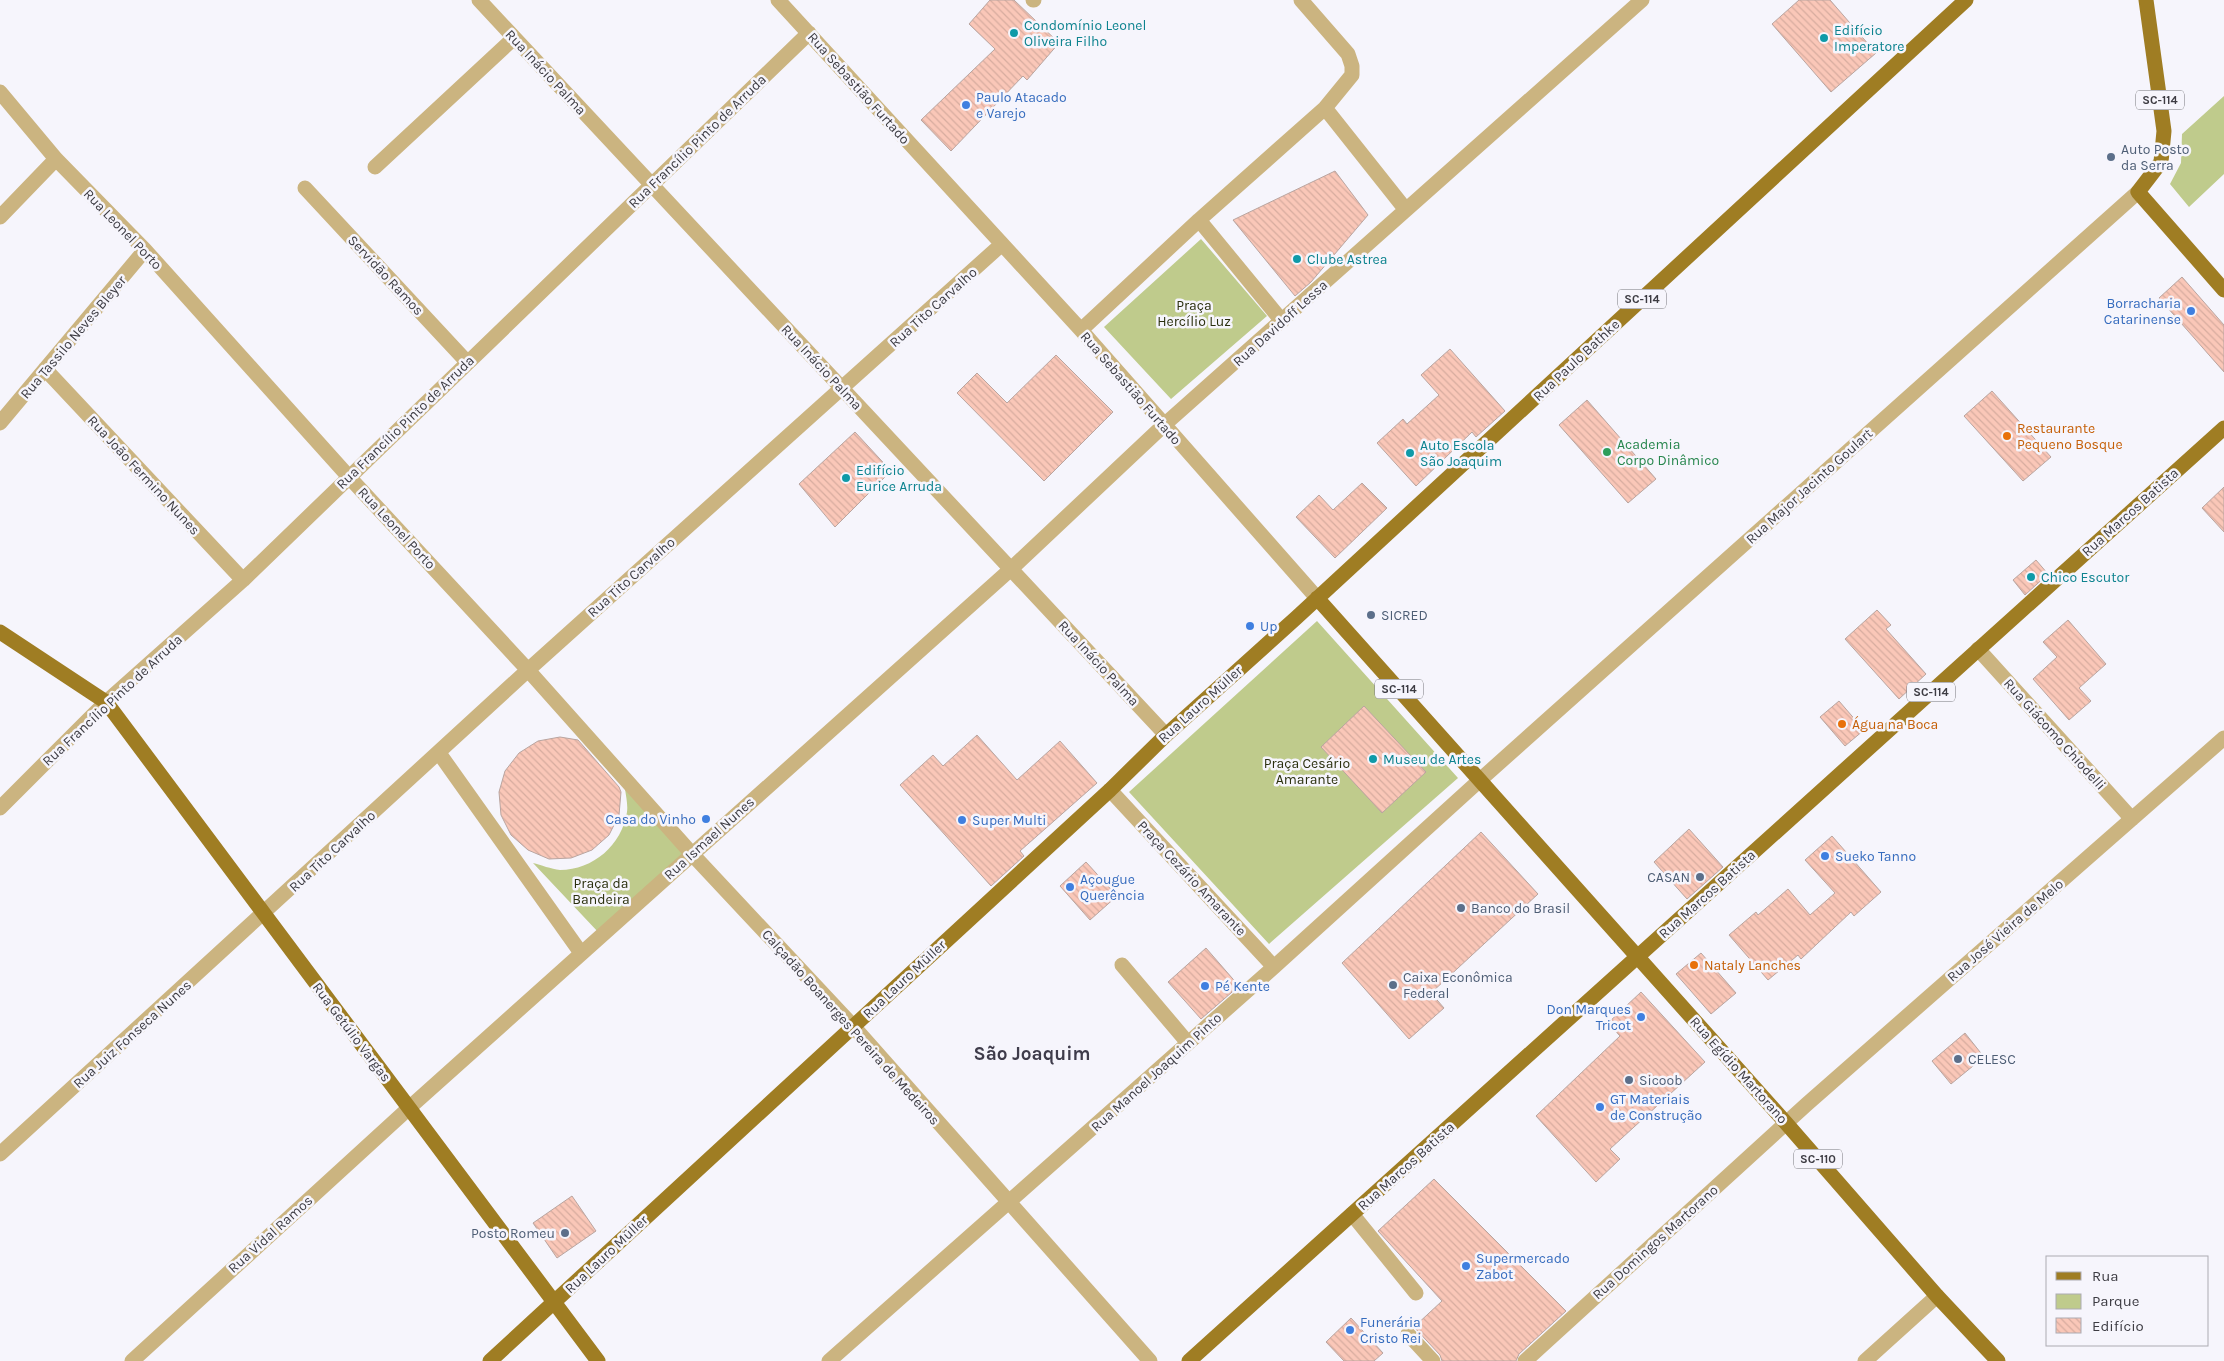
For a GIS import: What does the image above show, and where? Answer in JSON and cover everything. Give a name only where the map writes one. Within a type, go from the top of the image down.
[{"type":"main road","name":"Rua Paulo Bathke","points":[[1317,598],[1966,0]]},
{"type":"main road","name":"SC-114","points":[[2138,192],[2161,162],[2164,131],[2146,0]]},
{"type":"main road","points":[[2138,192],[2224,290]]},
{"type":"main road","name":"Rua Marcos Batista","points":[[1190,1361],[2224,428]]},
{"type":"main road","name":"Rua Lauro Müller","points":[[490,1361],[1110,790],[1166,735],[1317,598]]},
{"type":"main road","name":"Rua Sebastião Furtado","points":[[1317,598],[1480,780]]},
{"type":"main road","name":"Rua Getúlio Vargas","points":[[0,632],[106,702],[598,1361]]},
{"type":"main road","name":"Rua Egídio Martorano","points":[[1480,780],[1786,1123],[1937,1296],[1998,1361]]},
{"type":"street","name":"Rua Inácio Palma","points":[[479,0],[1166,735]]},
{"type":"street","name":"Rua Sebastião Furtado","points":[[778,0],[1081,330],[1317,598]]},
{"type":"street","points":[[1081,330],[1199,220],[1325,108],[1352,75],[1352,66],[1348,54],[1301,0]]},
{"type":"street","name":"Rua Davidoff Lessa","points":[[1011,569],[1164,426],[1642,0]]},
{"type":"street","name":"Rua Francílio Pinto de Arruda","points":[[0,808],[106,702],[243,580],[809,33]]},
{"type":"street","points":[[375,167],[514,38]]},
{"type":"street","name":"Rua Leonel Porto","points":[[0,92],[56,159],[145,250],[349,477],[528,670],[692,854]]},
{"type":"street","points":[[1325,108],[1406,210]]},
{"type":"street","points":[[0,217],[56,159]]},
{"type":"street","name":"Servidão Ramos","points":[[305,188],[467,362]]},
{"type":"street","name":"Rua Major Jacinto Goulart","points":[[1480,780],[2138,192]]},
{"type":"street","points":[[1199,220],[1282,321]]},
{"type":"street","name":"Rua Tito Carvalho","points":[[264,914],[528,670],[1002,244]]},
{"type":"street","name":"Rua Tassilo Neves Bleyer","points":[[0,423],[145,250]]},
{"type":"street","name":"Rua João Fermino Nunes","points":[[45,370],[243,580]]},
{"type":"street","name":"Rua Ismael Nunes","points":[[409,1108],[1011,569]]},
{"type":"street","name":"Rua Giácomo Chiodelli","points":[[1978,649],[2132,819]]},
{"type":"street","name":"Rua José Vieira de Melo","points":[[1786,1123],[2224,738]]},
{"type":"street","points":[[439,753],[581,953]]},
{"type":"street","name":"Rua Manoel Joaquim Pinto","points":[[829,1361],[1274,967],[1480,780]]},
{"type":"street","name":"Praça Cezário Amarante","points":[[1110,790],[1274,967]]},
{"type":"street","name":"Calçadão Boanerges Pereira de Medeiros","points":[[692,854],[853,1026],[1150,1361]]},
{"type":"street","name":"Rua Juiz Fonseca Nunes","points":[[0,1154],[264,914]]},
{"type":"street","points":[[1122,965],[1188,1043]]},
{"type":"street","name":"Rua Vidal Ramos","points":[[132,1361],[409,1108]]},
{"type":"street","name":"Rua Domingos Martorano","points":[[1525,1361],[1786,1123]]},
{"type":"street","points":[[1352,1214],[1416,1293]]},
{"type":"street","points":[[1865,1361],[1937,1296]]},
{"type":"street","points":[[1408,1334],[1433,1361]]},
{"type":"green space","points":[[2224,96],[2224,174],[2189,207],[2170,184],[2181,163],[2182,134]]},
{"type":"green space","name":"Praça Hercílio Luz","points":[[1201,239],[1267,316],[1171,399],[1104,327]]},
{"type":"green space","name":"Praça Cesário Amarante","points":[[1317,621],[1458,778],[1269,944],[1129,792]]},
{"type":"green space","name":"Praça da Bandeira","points":[[625,789],[685,855],[599,933],[533,863],[560,870],[572,869],[584,866],[604,853],[619,835],[624,824],[627,809]]},
{"type":"building","points":[[990,0],[1014,0],[1059,43],[1027,80],[1023,76],[951,151],[921,120],[995,49],[969,24]]},
{"type":"building","name":"Edifício Imperatore","points":[[1799,0],[1830,0],[1876,53],[1831,92],[1772,24]]},
{"type":"building","name":"Clube Astrea","points":[[1335,171],[1368,215],[1311,282],[1295,296],[1233,220]]},
{"type":"building","name":"Borracharia Catarinense","points":[[2182,277],[2224,325],[2224,372],[2159,298]]},
{"type":"building","points":[[1450,349],[1505,411],[1476,437],[1472,432],[1416,486],[1377,443],[1403,419],[1407,424],[1439,395],[1421,375]]},
{"type":"building","points":[[1056,355],[1113,412],[1044,481],[957,393],[977,373],[1007,403]]},
{"type":"building","name":"Restaurante Pequeno Bosque","points":[[1992,391],[2051,457],[2023,481],[1964,416]]},
{"type":"building","name":"Academia Corpo Dinâmico","points":[[1587,400],[1656,479],[1628,503],[1559,425]]},
{"type":"building","name":"Edifício Eurice Arruda","points":[[855,432],[891,471],[835,527],[799,484]]},
{"type":"building","points":[[1362,483],[1387,508],[1335,558],[1296,517],[1319,495],[1333,510]]},
{"type":"building","points":[[2224,487],[2224,532],[2202,508]]},
{"type":"building","name":"Chico Escutor","points":[[2036,560],[2048,574],[2025,595],[2013,580]]},
{"type":"building","points":[[1877,610],[1891,625],[1886,629],[1926,674],[1899,699],[1845,639]]},
{"type":"building","points":[[2068,620],[2106,664],[2079,688],[2091,701],[2069,720],[2033,679],[2057,657],[2043,642]]},
{"type":"building","name":"Água na Boca","points":[[1839,701],[1864,730],[1845,746],[1820,717]]},
{"type":"building","name":"Museu de Artes","points":[[1364,706],[1426,772],[1382,813],[1321,747]]},
{"type":"building","points":[[977,735],[1017,780],[1060,741],[1097,783],[1020,851],[1024,856],[991,886],[900,785],[933,755],[943,766]]},
{"type":"building","points":[[560,737],[578,740],[619,787],[621,792],[619,815],[609,835],[592,850],[571,858],[549,859],[528,850],[511,835],[501,815],[499,792],[505,771],[519,753],[538,741]]},
{"type":"building","points":[[1689,829],[1723,867],[1687,899],[1654,862]]},
{"type":"building","name":"Banco do Brasil","points":[[1481,832],[1538,894],[1431,993],[1444,1008],[1409,1039],[1342,963]]},
{"type":"building","points":[[1832,836],[1881,892],[1854,916],[1851,912],[1801,959],[1798,955],[1768,980],[1729,935],[1756,912],[1758,915],[1788,889],[1810,915],[1835,893],[1805,860]]},
{"type":"building","points":[[1086,862],[1117,896],[1090,920],[1060,886]]},
{"type":"building","name":"Pé Kente","points":[[1206,948],[1239,986],[1201,1019],[1168,982]]},
{"type":"building","points":[[1701,953],[1736,993],[1711,1014],[1676,974]]},
{"type":"building","points":[[1641,992],[1705,1062],[1610,1149],[1620,1159],[1596,1182],[1536,1116],[1620,1036],[1608,1023]]},
{"type":"building","name":"CELESC","points":[[1965,1033],[1984,1057],[1951,1084],[1932,1061]]},
{"type":"building","name":"Supermercado Zabot","points":[[1434,1179],[1566,1311],[1519,1354],[1516,1361],[1442,1361],[1440,1355],[1414,1327],[1442,1301],[1378,1231]]},
{"type":"building","points":[[572,1196],[596,1231],[557,1258],[533,1223]]},
{"type":"building","name":"Funerária Cristo Rei","points":[[1351,1318],[1383,1353],[1374,1361],[1344,1361],[1326,1342]]},
{"type":"place","name":"Condomínio Leonel Oliveira Filho","points":[[1014,33]]},
{"type":"place","name":"Edifício Imperatore","points":[[1824,38]]},
{"type":"place","name":"Paulo Atacado e Varejo","points":[[966,105]]},
{"type":"place","name":"Auto Posto da Serra","points":[[2111,157]]},
{"type":"place","name":"Clube Astrea","points":[[1297,259]]},
{"type":"place","name":"Borracharia Catarinense","points":[[2191,311]]},
{"type":"place","name":"Restaurante Pequeno Bosque","points":[[2007,436]]},
{"type":"place","name":"Academia Corpo Dinâmico","points":[[1607,452]]},
{"type":"place","name":"Auto Escola São Joaquim","points":[[1410,453]]},
{"type":"place","name":"Edifício Eurice Arruda","points":[[846,478]]},
{"type":"place","name":"Chico Escutor","points":[[2031,577]]},
{"type":"place","name":"SICRED","points":[[1371,615]]},
{"type":"place","name":"Up","points":[[1250,626]]},
{"type":"place","name":"Água na Boca","points":[[1842,724]]},
{"type":"place","name":"Museu de Artes","points":[[1373,759]]},
{"type":"place","name":"Casa do Vinho","points":[[706,819]]},
{"type":"place","name":"Super Multi","points":[[962,820]]},
{"type":"place","name":"Sueko Tanno","points":[[1825,856]]},
{"type":"place","name":"CASAN","points":[[1700,877]]},
{"type":"place","name":"Açougue Querência","points":[[1070,887]]},
{"type":"place","name":"Banco do Brasil","points":[[1461,908]]},
{"type":"place","name":"Nataly Lanches","points":[[1694,965]]},
{"type":"place","name":"Caixa Econômica Federal","points":[[1393,985]]},
{"type":"place","name":"Pé Kente","points":[[1205,986]]},
{"type":"place","name":"Don Marques Tricot","points":[[1641,1017]]},
{"type":"place","name":"CELESC","points":[[1958,1059]]},
{"type":"place","name":"Sicoob","points":[[1629,1080]]},
{"type":"place","name":"GT Materiais de Construção","points":[[1600,1107]]},
{"type":"place","name":"Posto Romeu","points":[[565,1233]]},
{"type":"place","name":"Supermercado Zabot","points":[[1466,1266]]},
{"type":"place","name":"Funerária Cristo Rei","points":[[1350,1330]]},
{"type":"district","name":"São Joaquim","points":[[1032,1053]]}]
